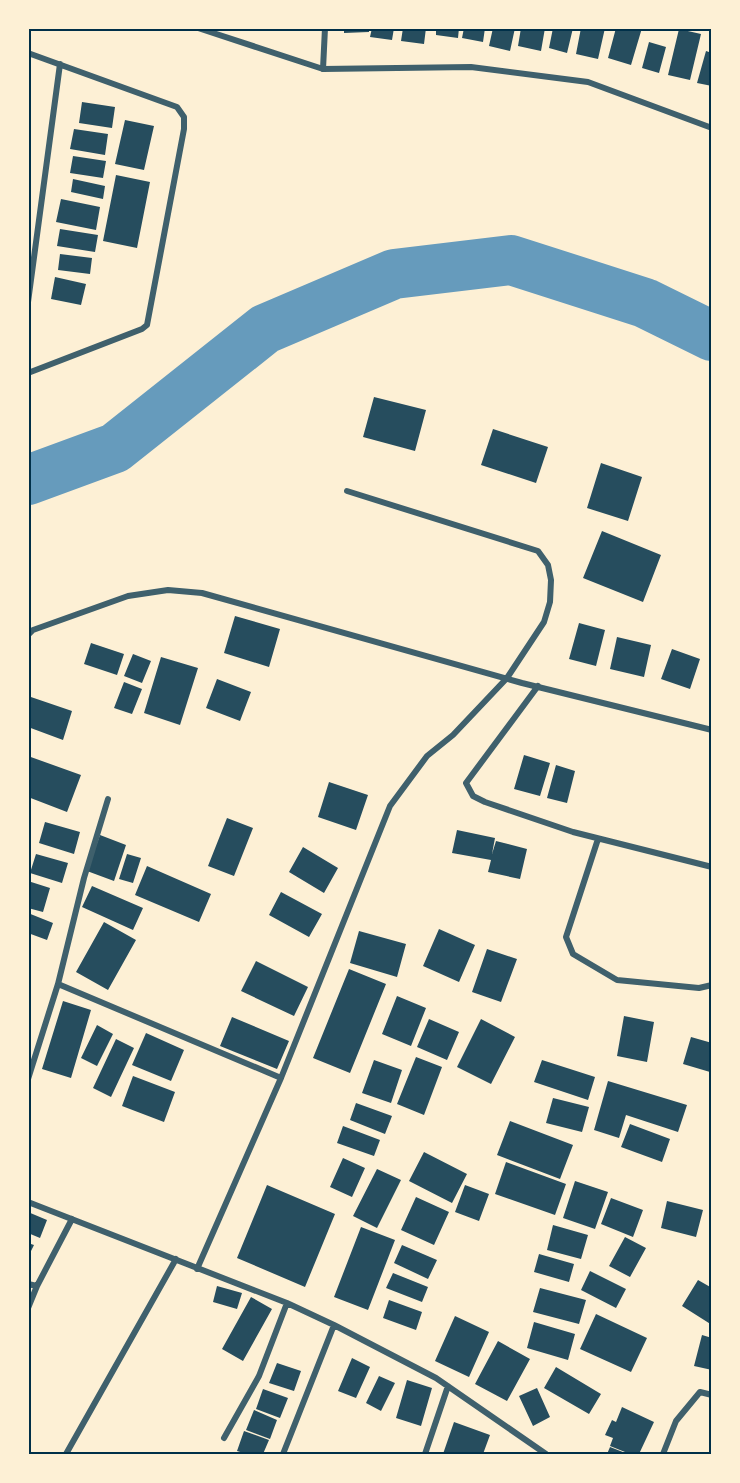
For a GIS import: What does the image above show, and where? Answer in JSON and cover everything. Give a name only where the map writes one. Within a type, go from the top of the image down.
[{"type":"street","points":[[198,28],[323,69],[471,67],[588,82],[711,128]]},
{"type":"street","points":[[323,69],[325,28]]},
{"type":"street","points":[[28,53],[177,107],[184,117],[184,129],[147,325],[142,329],[28,373]]},
{"type":"street","points":[[28,302],[60,64]]},
{"type":"street","points":[[197,1269],[281,1078],[390,806],[427,756],[453,735],[507,678],[544,622],[550,602],[551,580],[548,565],[538,551],[347,491]]},
{"type":"street","points":[[28,634],[33,630],[128,596],[168,590],[202,593],[507,678],[711,730]]},
{"type":"street","points":[[538,686],[466,783],[473,796],[573,832],[711,867]]},
{"type":"street","points":[[28,1079],[58,984],[84,878],[108,799]]},
{"type":"street","points":[[598,839],[566,937],[573,954],[617,980],[699,988],[711,985]]},
{"type":"street","points":[[58,984],[281,1078]]},
{"type":"street","points":[[28,1202],[287,1303],[334,1325],[436,1377],[546,1455]]},
{"type":"street","points":[[28,1308],[72,1219]]},
{"type":"street","points":[[66,1455],[176,1259]]},
{"type":"street","points":[[28,1284],[37,1286]]},
{"type":"street","points":[[224,1438],[259,1376],[287,1303]]},
{"type":"street","points":[[283,1455],[334,1325]]},
{"type":"street","points":[[425,1455],[447,1386]]},
{"type":"street","points":[[663,1455],[676,1421],[700,1392],[711,1395]]},
{"type":"building","points":[[344,28],[369,28],[369,32],[344,33]]},
{"type":"building","points":[[372,28],[394,28],[392,40],[370,37]]},
{"type":"building","points":[[403,28],[426,28],[424,44],[401,41]]},
{"type":"building","points":[[436,28],[459,28],[458,38],[436,35]]},
{"type":"building","points":[[464,28],[485,28],[483,42],[462,38]]},
{"type":"building","points":[[493,28],[515,28],[510,51],[489,46]]},
{"type":"building","points":[[521,28],[545,28],[541,51],[518,46]]},
{"type":"building","points":[[553,28],[573,28],[567,53],[549,48]]},
{"type":"building","points":[[581,28],[605,28],[598,59],[576,54]]},
{"type":"building","points":[[616,28],[642,28],[631,65],[608,58]]},
{"type":"building","points":[[679,29],[701,34],[690,80],[668,75]]},
{"type":"building","points":[[649,42],[666,47],[659,73],[642,68]]},
{"type":"building","points":[[706,51],[712,53],[712,86],[697,83]]},
{"type":"building","points":[[82,102],[115,107],[112,128],[79,123]]},
{"type":"building","points":[[125,120],[154,126],[144,170],[115,164]]},
{"type":"building","points":[[74,129],[108,134],[105,155],[70,149]]},
{"type":"building","points":[[73,156],[106,161],[103,178],[70,173]]},
{"type":"building","points":[[116,175],[150,182],[137,248],[103,241]]},
{"type":"building","points":[[73,179],[105,186],[103,199],[71,192]]},
{"type":"building","points":[[61,199],[100,207],[96,230],[56,222]]},
{"type":"building","points":[[60,229],[98,235],[95,252],[57,246]]},
{"type":"building","points":[[60,254],[92,258],[90,274],[58,270]]},
{"type":"building","points":[[55,277],[86,284],[81,305],[51,299]]},
{"type":"building","points":[[374,397],[426,410],[415,451],[363,437]]},
{"type":"building","points":[[493,429],[548,447],[536,483],[481,465]]},
{"type":"building","points":[[601,463],[642,477],[628,521],[587,508]]},
{"type":"building","points":[[602,531],[661,555],[643,602],[583,578]]},
{"type":"building","points":[[235,616],[280,629],[269,667],[224,653]]},
{"type":"building","points":[[579,623],[605,630],[596,666],[569,659]]},
{"type":"building","points":[[617,637],[651,645],[644,677],[610,669]]},
{"type":"building","points":[[91,643],[124,654],[117,675],[84,664]]},
{"type":"building","points":[[672,649],[700,659],[690,689],[661,679]]},
{"type":"building","points":[[133,654],[151,661],[142,683],[124,676]]},
{"type":"building","points":[[161,657],[198,668],[180,725],[144,713]]},
{"type":"building","points":[[217,679],[251,692],[240,721],[206,708]]},
{"type":"building","points":[[124,682],[142,689],[132,714],[114,708]]},
{"type":"building","points":[[28,696],[72,711],[63,740],[28,727]]},
{"type":"building","points":[[524,755],[550,763],[540,796],[514,789]]},
{"type":"building","points":[[28,756],[81,775],[67,812],[28,797]]},
{"type":"building","points":[[556,765],[575,771],[567,803],[547,798]]},
{"type":"building","points":[[329,782],[368,795],[356,830],[318,817]]},
{"type":"building","points":[[227,818],[253,828],[234,876],[208,866]]},
{"type":"building","points":[[45,822],[80,832],[74,854],[39,843]]},
{"type":"building","points":[[457,830],[495,838],[492,854],[496,841],[527,849],[520,879],[488,872],[491,860],[452,853]]},
{"type":"building","points":[[100,835],[126,845],[114,881],[87,871]]},
{"type":"building","points":[[303,847],[338,868],[324,893],[289,872]]},
{"type":"building","points":[[36,854],[68,863],[62,883],[30,873]]},
{"type":"building","points":[[127,854],[141,858],[133,883],[119,879]]},
{"type":"building","points":[[147,866],[211,894],[199,922],[135,895]]},
{"type":"building","points":[[28,881],[50,888],[43,912],[28,908]]},
{"type":"building","points":[[92,886],[143,908],[133,930],[82,907]]},
{"type":"building","points":[[281,892],[322,914],[309,937],[269,915]]},
{"type":"building","points":[[28,913],[53,923],[47,940],[28,933]]},
{"type":"building","points":[[104,922],[136,940],[108,990],[76,972]]},
{"type":"building","points":[[439,929],[475,945],[459,982],[423,966]]},
{"type":"building","points":[[359,931],[406,944],[397,977],[350,963]]},
{"type":"building","points":[[487,949],[517,959],[501,1002],[472,992]]},
{"type":"building","points":[[256,961],[308,987],[294,1016],[241,991]]},
{"type":"building","points":[[349,969],[386,984],[350,1073],[313,1058]]},
{"type":"building","points":[[397,996],[426,1008],[411,1046],[382,1034]]},
{"type":"building","points":[[63,1001],[91,1010],[71,1078],[42,1069]]},
{"type":"building","points":[[624,1016],[654,1022],[647,1062],[617,1056]]},
{"type":"building","points":[[232,1017],[289,1041],[277,1069],[220,1046]]},
{"type":"building","points":[[429,1019],[459,1032],[447,1060],[417,1047]]},
{"type":"building","points":[[481,1019],[515,1037],[491,1084],[457,1067]]},
{"type":"building","points":[[97,1025],[113,1034],[97,1066],[81,1058]]},
{"type":"building","points":[[146,1033],[184,1050],[171,1081],[132,1065]]},
{"type":"building","points":[[691,1037],[712,1043],[710,1072],[683,1064]]},
{"type":"building","points":[[116,1039],[134,1048],[111,1097],[93,1088]]},
{"type":"building","points":[[416,1057],[442,1067],[424,1115],[397,1104]]},
{"type":"building","points":[[374,1060],[402,1070],[391,1103],[362,1093]]},
{"type":"building","points":[[542,1060],[595,1077],[588,1100],[534,1082]]},
{"type":"building","points":[[133,1076],[175,1092],[164,1122],[122,1106]]},
{"type":"building","points":[[608,1081],[687,1105],[678,1132],[626,1115],[619,1138],[594,1130]]},
{"type":"building","points":[[553,1098],[589,1107],[582,1132],[546,1123]]},
{"type":"building","points":[[356,1103],[392,1116],[385,1134],[350,1120]]},
{"type":"building","points":[[510,1121],[573,1145],[560,1179],[497,1155]]},
{"type":"building","points":[[630,1124],[670,1139],[662,1162],[621,1147]]},
{"type":"building","points":[[343,1126],[380,1140],[374,1156],[337,1143]]},
{"type":"building","points":[[424,1152],[467,1174],[452,1203],[409,1181]]},
{"type":"building","points":[[343,1158],[365,1168],[352,1197],[330,1187]]},
{"type":"building","points":[[506,1162],[566,1184],[555,1215],[495,1194]]},
{"type":"building","points":[[377,1169],[401,1180],[377,1228],[353,1216]]},
{"type":"building","points":[[575,1181],[608,1192],[595,1229],[563,1218]]},
{"type":"building","points":[[267,1185],[335,1214],[305,1287],[237,1258]]},
{"type":"building","points":[[465,1185],[489,1194],[479,1221],[455,1212]]},
{"type":"building","points":[[416,1197],[449,1212],[434,1245],[401,1230]]},
{"type":"building","points":[[611,1198],[643,1210],[633,1237],[601,1224]]},
{"type":"building","points":[[667,1201],[703,1210],[696,1237],[661,1228]]},
{"type":"building","points":[[28,1212],[47,1220],[40,1238],[28,1233]]},
{"type":"building","points":[[553,1225],[588,1235],[581,1259],[547,1250]]},
{"type":"building","points":[[361,1227],[395,1240],[368,1310],[334,1297]]},
{"type":"building","points":[[625,1237],[646,1248],[630,1277],[609,1266]]},
{"type":"building","points":[[28,1243],[34,1245],[28,1257]]},
{"type":"building","points":[[402,1245],[437,1260],[428,1279],[394,1263]]},
{"type":"building","points":[[539,1254],[574,1264],[569,1282],[534,1272]]},
{"type":"building","points":[[590,1271],[626,1289],[616,1308],[581,1290]]},
{"type":"building","points":[[393,1273],[428,1287],[422,1302],[386,1288]]},
{"type":"building","points":[[698,1280],[712,1288],[712,1325],[682,1306]]},
{"type":"building","points":[[217,1286],[242,1293],[237,1309],[213,1302]]},
{"type":"building","points":[[540,1288],[586,1300],[579,1324],[533,1312]]},
{"type":"building","points":[[251,1297],[272,1309],[243,1361],[222,1349]]},
{"type":"building","points":[[389,1300],[422,1312],[416,1330],[383,1318]]},
{"type":"building","points":[[596,1314],[647,1338],[631,1372],[580,1349]]},
{"type":"building","points":[[455,1316],[489,1332],[469,1377],[435,1361]]},
{"type":"building","points":[[534,1322],[575,1334],[568,1360],[527,1348]]},
{"type":"building","points":[[702,1335],[712,1338],[712,1370],[694,1366]]},
{"type":"building","points":[[498,1341],[530,1359],[507,1401],[475,1384]]},
{"type":"building","points":[[352,1358],[370,1367],[356,1398],[338,1391]]},
{"type":"building","points":[[277,1363],[301,1371],[294,1391],[269,1383]]},
{"type":"building","points":[[556,1367],[601,1394],[589,1414],[544,1388]]},
{"type":"building","points":[[379,1376],[395,1383],[381,1411],[366,1403]]},
{"type":"building","points":[[407,1380],[432,1388],[421,1426],[396,1418]]},
{"type":"building","points":[[537,1388],[550,1417],[533,1426],[519,1396]]},
{"type":"building","points":[[263,1389],[288,1398],[280,1418],[256,1409]]},
{"type":"building","points":[[622,1407],[654,1422],[639,1454],[630,1454],[610,1446],[613,1438],[605,1435],[612,1420],[616,1422]]},
{"type":"building","points":[[254,1410],[277,1420],[270,1439],[246,1430]]},
{"type":"building","points":[[454,1422],[490,1435],[483,1454],[443,1454]]},
{"type":"building","points":[[244,1431],[269,1440],[263,1454],[247,1454],[237,1451]]},
{"type":"building","points":[[610,1447],[628,1454],[607,1454]]},
{"type":"waterway","points":[[28,480],[115,448],[265,329],[394,274],[511,260],[645,303],[712,336]]}]
